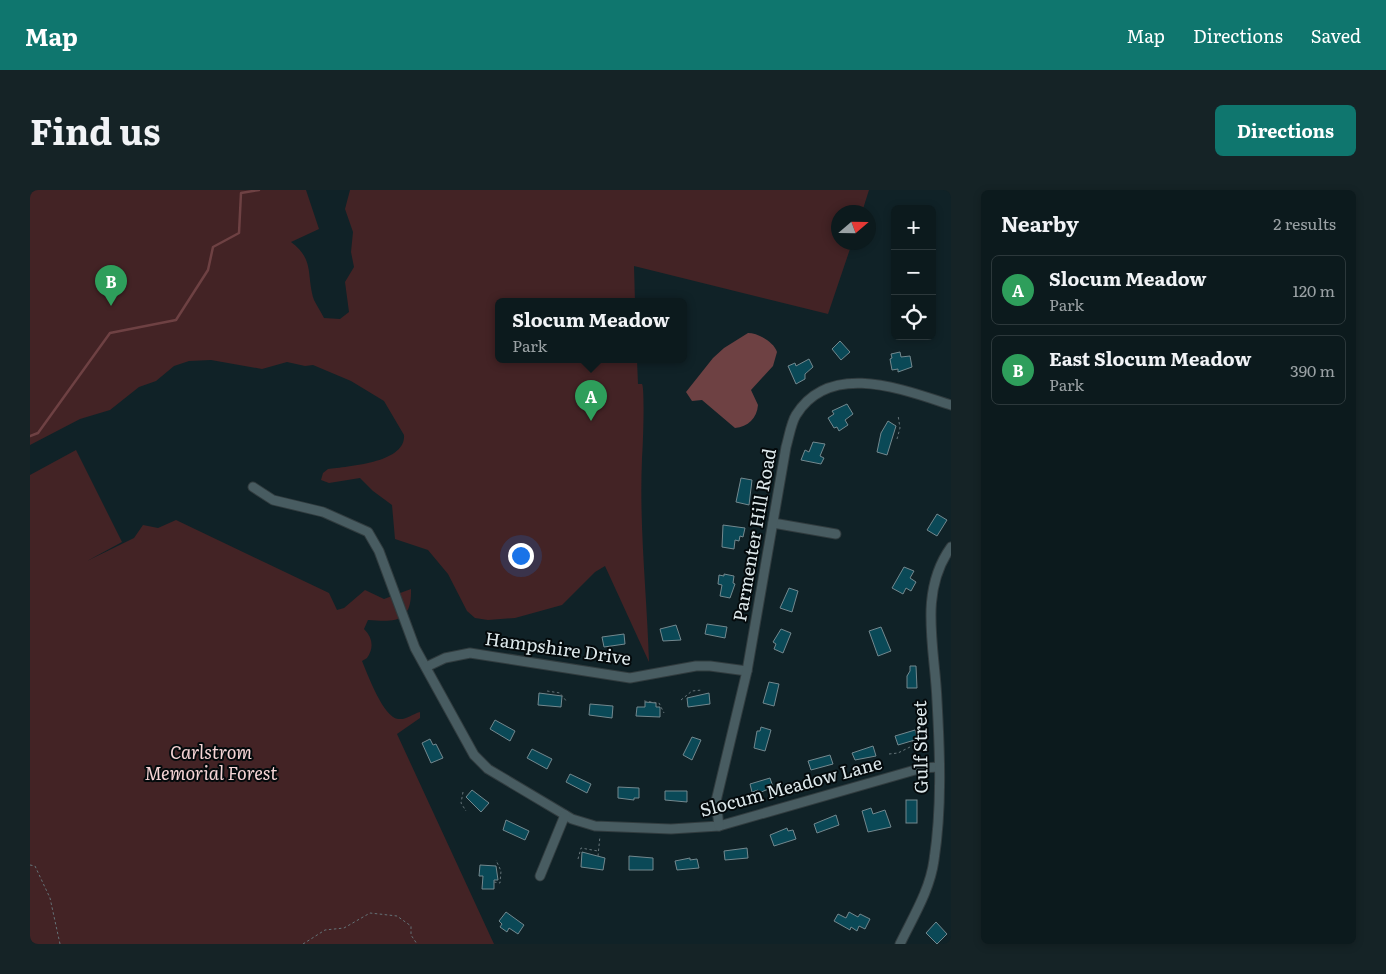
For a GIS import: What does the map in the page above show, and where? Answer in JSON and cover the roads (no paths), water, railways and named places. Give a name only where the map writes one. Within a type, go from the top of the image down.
[{"type":"street","name":"Parmenter Hill Road","points":[[719,826],[716,801],[747,671],[786,447],[795,416],[807,400],[827,389],[848,384],[871,383],[951,405]]},
{"type":"street","name":"Slocum Meadow Lane","points":[[253,487],[273,500],[323,512],[368,532],[379,551],[410,636],[468,747],[480,763],[565,815],[587,824],[681,830],[719,826],[922,768],[939,766]]},
{"type":"street","points":[[773,523],[836,534]]},
{"type":"street","name":"Gulf Street","points":[[900,944],[932,872],[938,816],[939,766],[931,606],[935,574],[951,547]]},
{"type":"street","name":"Hampshire Drive","points":[[426,667],[445,658],[470,653],[630,678],[710,666],[747,671]]},
{"type":"street","points":[[540,876],[565,815]]},
{"type":"waterway","points":[[30,436],[38,433],[110,333],[176,320],[208,270],[213,247],[239,233],[241,193],[259,190]]},
{"type":"place","name":"East Slocum Meadow","points":[[111,306]]},
{"type":"place","name":"Slocum Meadow","points":[[591,421]]},
{"type":"park label","name":"Carlstrom Memorial Forest","points":[[211,763]]}]
